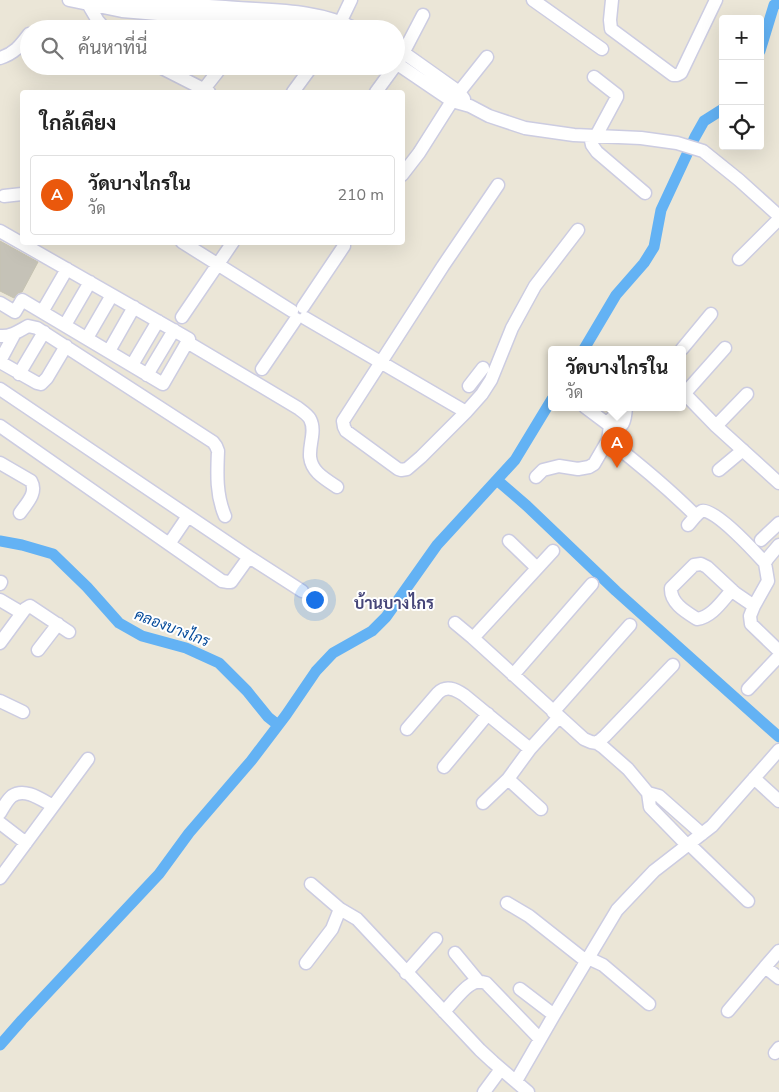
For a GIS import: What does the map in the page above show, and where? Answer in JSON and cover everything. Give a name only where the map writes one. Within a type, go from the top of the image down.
[{"type":"street","points":[[68,0],[88,4],[195,7],[259,14],[284,20]]},
{"type":"street","points":[[341,20],[351,0]]},
{"type":"street","points":[[533,0],[602,49]]},
{"type":"street","points":[[612,0],[610,20],[612,29],[673,75],[677,76],[681,73],[716,0]]},
{"type":"street","points":[[88,4],[97,20]]},
{"type":"street","points":[[259,14],[298,12],[323,20]]},
{"type":"street","points":[[405,46],[423,15]]},
{"type":"street","points":[[0,58],[11,54],[20,45]]},
{"type":"street","points":[[405,171],[419,153],[455,96],[487,57]]},
{"type":"street","points":[[405,65],[470,106],[490,116],[525,128],[574,135],[642,138],[677,143],[703,151],[739,180],[779,217],[739,259]]},
{"type":"street","points":[[176,75],[205,90]]},
{"type":"street","points":[[208,90],[217,75]]},
{"type":"street","points":[[294,90],[305,75]]},
{"type":"street","points":[[377,90],[387,75]]},
{"type":"street","points":[[594,77],[617,95],[617,97],[593,136],[592,145],[597,152],[645,193]]},
{"type":"street","points":[[484,368],[488,386],[482,394],[407,469],[398,469],[346,432],[343,421],[443,266],[498,186]]},
{"type":"street","points":[[1,196],[20,194]]},
{"type":"street","points":[[469,386],[512,328],[535,286],[578,230]]},
{"type":"street","points":[[0,231],[20,242]]},
{"type":"street","points":[[0,303],[15,312],[22,300],[163,384],[189,339],[25,245]]},
{"type":"street","points":[[187,245],[299,314],[466,412]]},
{"type":"street","points":[[182,316],[231,245]]},
{"type":"street","points":[[262,369],[344,246]]},
{"type":"street","points":[[42,312],[67,269]]},
{"type":"street","points":[[65,325],[90,282]]},
{"type":"street","points":[[86,338],[112,295]]},
{"type":"street","points":[[109,352],[134,307]]},
{"type":"street","points":[[684,346],[711,314]]},
{"type":"street","points":[[132,365],[158,321]]},
{"type":"street","points":[[0,336],[15,334],[28,326],[37,328],[213,442],[218,451],[218,492],[225,516]]},
{"type":"street","points":[[147,374],[174,330]]},
{"type":"street","points":[[19,374],[44,332]]},
{"type":"street","points":[[15,334],[0,361],[19,374],[41,384],[47,378],[66,346]]},
{"type":"street","points":[[187,342],[298,408],[310,418],[312,438],[309,455],[317,472],[337,487]]},
{"type":"street","points":[[686,390],[725,348]]},
{"type":"street","points":[[0,389],[302,591]]},
{"type":"street","points":[[686,394],[716,426],[779,483]]},
{"type":"street","points":[[716,426],[747,394]]},
{"type":"street","points":[[589,411],[646,470],[677,497],[692,521],[702,512],[707,511],[734,532],[765,563],[768,581],[750,616],[752,624],[779,650]]},
{"type":"street","points":[[536,477],[543,470],[559,466],[578,469],[594,464],[609,433],[611,419],[620,411]]},
{"type":"street","points":[[0,426],[222,581],[231,582],[249,557]]},
{"type":"street","points":[[718,470],[743,450]]},
{"type":"street","points":[[0,463],[32,481],[34,485],[33,494],[20,513]]},
{"type":"street","points":[[169,544],[188,516]]},
{"type":"street","points":[[761,540],[779,523]]},
{"type":"street","points":[[509,540],[537,568]]},
{"type":"street","points":[[765,563],[779,545]]},
{"type":"street","points":[[473,638],[553,551]]},
{"type":"street","points":[[732,590],[711,613],[704,618],[697,619],[682,610],[672,597],[670,591],[694,565],[701,564],[707,566],[732,590],[754,606]]},
{"type":"street","points":[[513,675],[592,584]]},
{"type":"street","points":[[0,600],[22,613]]},
{"type":"street","points":[[0,643],[22,613],[30,606],[64,628],[38,650]]},
{"type":"street","points":[[455,623],[584,740],[597,743],[628,769],[648,793],[650,807],[748,901]]},
{"type":"street","points":[[483,803],[508,779],[556,714],[630,625]]},
{"type":"street","points":[[748,688],[779,656]]},
{"type":"street","points":[[597,743],[673,665]]},
{"type":"street","points":[[407,729],[442,689],[450,688],[457,690],[530,749]]},
{"type":"street","points":[[0,701],[24,712]]},
{"type":"street","points":[[444,767],[488,714]]},
{"type":"street","points":[[516,1081],[617,910],[654,871],[712,826],[779,750]]},
{"type":"street","points":[[0,878],[88,759]]},
{"type":"street","points":[[754,778],[779,801]]},
{"type":"street","points":[[508,779],[540,809]]},
{"type":"street","points":[[0,812],[11,797],[24,793],[30,794],[53,806]]},
{"type":"street","points":[[648,793],[659,796],[702,834]]},
{"type":"street","points":[[0,824],[26,843]]},
{"type":"street","points":[[311,884],[340,909],[356,919],[487,1056],[528,1092]]},
{"type":"street","points":[[507,903],[529,916],[587,959],[603,965],[649,1004]]},
{"type":"street","points":[[306,963],[332,930],[340,909]]},
{"type":"street","points":[[406,973],[436,939]]},
{"type":"street","points":[[728,1011],[779,951]]},
{"type":"street","points":[[455,953],[479,982]]},
{"type":"street","points":[[765,967],[779,978]]},
{"type":"street","points":[[444,1012],[469,985],[479,982],[486,984],[540,1039]]},
{"type":"street","points":[[520,989],[554,1015]]},
{"type":"street","points":[[484,1092],[502,1069]]},
{"type":"building","points":[[0,241],[38,262],[22,292],[18,293],[14,298],[0,291]]},
{"type":"waterway","points":[[764,38],[774,5],[779,3]]},
{"type":"waterway","points":[[586,346],[616,295],[644,263],[654,247],[661,210],[695,137],[704,121],[719,112]]},
{"type":"waterway","name":"คลองบางไกร","points":[[0,1045],[159,874],[189,833],[251,761],[316,671],[333,653],[372,631],[386,617],[437,545],[515,460],[548,406]]},
{"type":"waterway","points":[[497,480],[616,591],[779,737]]},
{"type":"waterway","name":"คลองบางไกร","points":[[0,541],[53,554],[87,587],[119,623],[142,636],[186,648],[219,663],[247,691],[268,717],[278,725]]},
{"type":"place","name":"วัดบางไกรใน","points":[[617,468]]},
{"type":"district","name":"บ้านบางไกร","points":[[394,603]]}]
